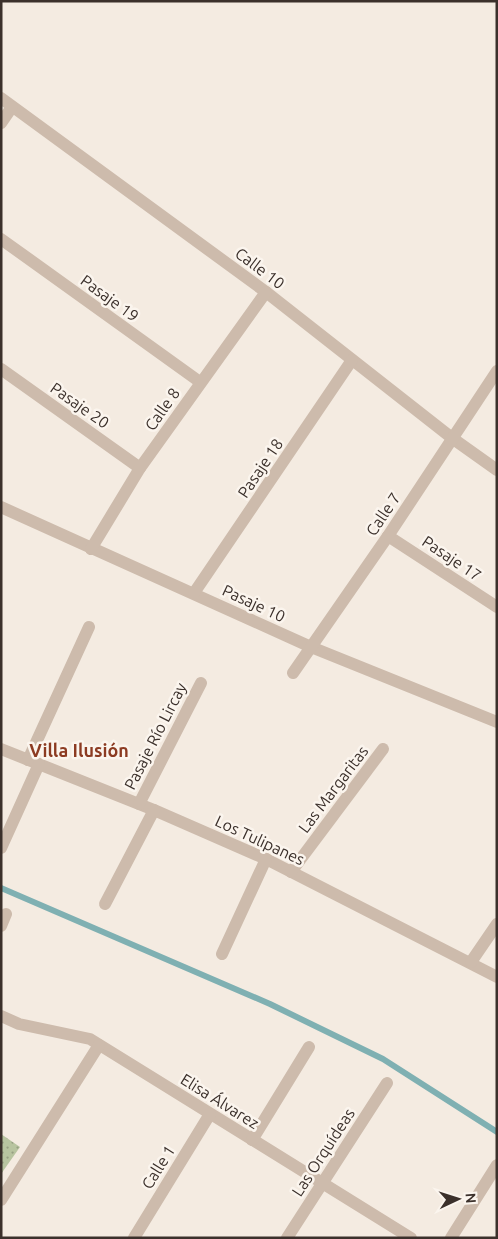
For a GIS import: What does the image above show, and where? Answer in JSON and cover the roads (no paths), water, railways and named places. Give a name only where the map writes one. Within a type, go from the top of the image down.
[{"type":"street","name":"Calle 10","points":[[1,98],[266,292],[452,438],[497,470]]},
{"type":"street","points":[[1,123],[12,107]]},
{"type":"street","name":"Pasaje 19","points":[[1,239],[200,382]]},
{"type":"street","name":"Calle 8","points":[[91,549],[140,468],[266,292]]},
{"type":"street","name":"Pasaje 18","points":[[194,593],[352,360]]},
{"type":"street","name":"Pasaje 20","points":[[1,369],[140,468]]},
{"type":"street","name":"Calle 7","points":[[293,673],[388,536],[497,371]]},
{"type":"street","name":"Pasaje 10","points":[[1,507],[91,549],[311,646],[497,722]]},
{"type":"street","name":"Pasaje 17","points":[[388,536],[497,608]]},
{"type":"street","points":[[1,848],[33,762],[89,626]]},
{"type":"street","name":"Pasaje Río Lircay","points":[[139,804],[201,683]]},
{"type":"street","name":"Los Tulipanes","points":[[1,749],[154,810],[266,859],[471,962],[497,977]]},
{"type":"street","name":"Las Margaritas","points":[[290,872],[383,749]]},
{"type":"street","name":"Pasaje Río Lircay","points":[[105,904],[154,810]]},
{"type":"street","points":[[222,954],[266,859]]},
{"type":"street","points":[[471,962],[497,924]]},
{"type":"street","name":"Elisa Álvarez","points":[[1,1016],[19,1024],[90,1039],[411,1238]]},
{"type":"street","points":[[1,1200],[99,1045]]},
{"type":"street","points":[[252,1140],[309,1047]]},
{"type":"street","name":"Las Orquídeas","points":[[287,1238],[387,1083]]},
{"type":"street","name":"Calle 1","points":[[134,1238],[210,1114]]},
{"type":"street","points":[[452,1238],[497,1165]]},
{"type":"waterway","points":[[1,888],[270,1004],[383,1059],[497,1132]]},
{"type":"district","name":"Villa Ilusión","points":[[79,750]]}]
